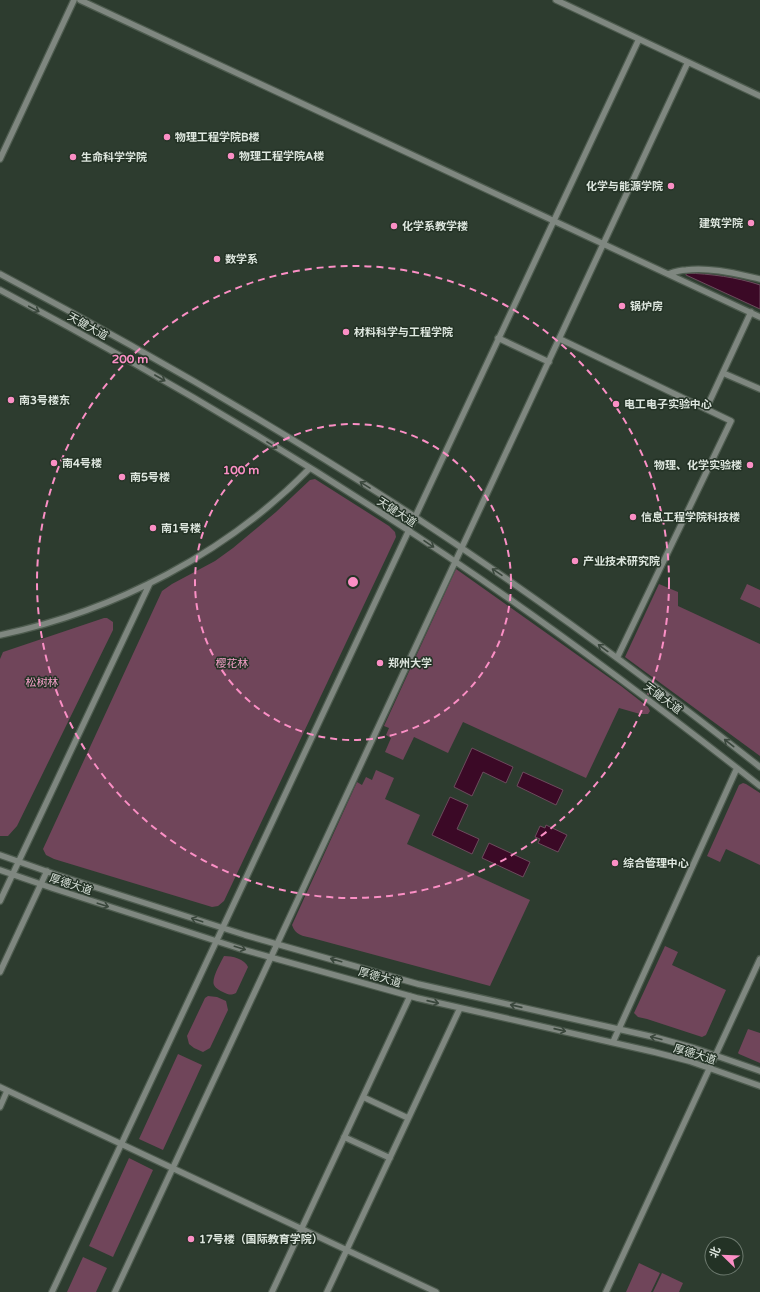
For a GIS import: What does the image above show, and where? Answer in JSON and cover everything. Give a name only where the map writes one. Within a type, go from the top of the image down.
[{"type":"lane","points":[[0,159],[74,0]]},
{"type":"lane","points":[[80,0],[760,317]]},
{"type":"lane","points":[[556,0],[760,96]]},
{"type":"lane","points":[[52,1292],[639,39]]},
{"type":"lane","points":[[115,1292],[688,62]]},
{"type":"lane","points":[[668,274],[687,270],[707,270],[729,272],[760,279]]},
{"type":"lane","name":"天健大道","points":[[0,274],[149,354],[224,398],[415,517],[504,577],[617,658],[696,716],[760,767]]},
{"type":"lane","name":"天健大道","points":[[0,290],[216,410],[310,468],[456,562],[626,682],[760,786]]},
{"type":"lane","points":[[706,409],[751,312]]},
{"type":"lane","points":[[498,338],[549,362]]},
{"type":"lane","points":[[560,339],[731,421],[617,658]]},
{"type":"lane","points":[[723,373],[760,389]]},
{"type":"lane","points":[[0,634],[39,625],[68,616],[126,594],[181,567],[233,534],[257,516],[310,468]]},
{"type":"lane","points":[[0,901],[150,583]]},
{"type":"lane","points":[[613,1042],[737,768]]},
{"type":"lane","name":"厚德大道","points":[[0,855],[222,928],[277,944],[421,984],[658,1038],[716,1055],[760,1071]]},
{"type":"lane","name":"厚德大道","points":[[0,870],[216,941],[271,957],[410,996],[668,1056],[710,1068],[760,1086]]},
{"type":"lane","points":[[0,972],[47,871]]},
{"type":"lane","points":[[606,1292],[760,959]]},
{"type":"lane","points":[[272,1292],[410,996]]},
{"type":"lane","points":[[327,1292],[460,1008]]},
{"type":"lane","points":[[0,1088],[436,1292]]},
{"type":"lane","points":[[0,1107],[8,1091]]},
{"type":"lane","points":[[363,1097],[408,1118]]},
{"type":"lane","points":[[344,1137],[390,1158]]},
{"type":"green space","name":"樱花林","points":[[315,479],[389,526],[395,532],[396,537],[224,901],[218,906],[212,907],[54,859],[46,855],[43,849],[162,591],[215,561],[233,548],[276,512],[310,480]]},
{"type":"green space","points":[[456,569],[621,686],[648,707],[650,711],[648,714],[640,714],[619,708],[586,778],[463,722],[448,753],[414,737],[403,760],[385,752],[391,738],[386,735],[389,728],[384,726]]},
{"type":"green space","points":[[659,584],[678,592],[678,606],[760,644],[760,756],[625,657]]},
{"type":"green space","points":[[747,584],[760,590],[760,608],[740,599]]},
{"type":"green space","name":"松树林","points":[[107,618],[113,622],[113,630],[17,826],[8,836],[0,836],[0,659],[3,652]]},
{"type":"green space","points":[[376,770],[394,778],[385,799],[420,815],[407,844],[530,900],[490,986],[306,937],[297,933],[293,928],[292,925],[357,782],[362,785],[366,777],[372,780]]},
{"type":"green space","points":[[743,783],[760,793],[760,865],[726,849],[720,862],[707,856],[739,785]]},
{"type":"green space","points":[[665,946],[678,952],[672,965],[726,990],[706,1035],[702,1037],[638,1017],[634,1013]]},
{"type":"green space","points":[[224,956],[234,957],[241,960],[248,967],[236,993],[227,994],[219,990],[213,982]]},
{"type":"green space","points":[[208,996],[217,997],[226,1001],[228,1010],[210,1048],[203,1052],[189,1044],[187,1036],[205,998]]},
{"type":"green space","points":[[748,1029],[760,1033],[760,1063],[738,1053]]},
{"type":"green space","points":[[178,1054],[202,1065],[163,1150],[139,1139]]},
{"type":"green space","points":[[129,1158],[153,1170],[113,1257],[89,1246]]},
{"type":"green space","points":[[83,1257],[107,1268],[96,1292],[67,1292]]},
{"type":"green space","points":[[639,1263],[660,1273],[651,1292],[626,1292]]},
{"type":"green space","points":[[662,1273],[683,1283],[679,1292],[653,1292]]},
{"type":"shaded area","points":[[686,273],[723,276],[760,285],[760,309],[686,275]]},
{"type":"shaded area","points":[[472,748],[513,767],[506,783],[483,772],[472,796],[454,787]]},
{"type":"shaded area","points":[[523,772],[563,790],[556,805],[517,786]]},
{"type":"shaded area","points":[[450,797],[468,805],[457,829],[479,839],[472,854],[432,835]]},
{"type":"shaded area","points":[[546,825],[567,835],[558,852],[538,843],[540,839],[535,837],[540,826],[545,828]]},
{"type":"shaded area","points":[[489,843],[530,862],[523,877],[482,858]]},
{"type":"place","name":"物理工程学院B楼","points":[[167,137]]},
{"type":"place","name":"物理工程学院A楼","points":[[231,156]]},
{"type":"place","name":"生命科学学院","points":[[73,157]]},
{"type":"place","name":"化学与能源学院","points":[[671,186]]},
{"type":"place","name":"建筑学院","points":[[751,223]]},
{"type":"place","name":"化学系教学楼","points":[[394,226]]},
{"type":"place","name":"数学系","points":[[217,259]]},
{"type":"place","name":"锅炉房","points":[[622,306]]},
{"type":"place","name":"材料科学与工程学院","points":[[346,332]]},
{"type":"place","name":"南3号楼东","points":[[11,400]]},
{"type":"place","name":"电工电子实验中心","points":[[616,404]]},
{"type":"place","name":"南4号楼","points":[[54,463]]},
{"type":"place","name":"物理、化学实验楼","points":[[750,465]]},
{"type":"place","name":"南5号楼","points":[[122,477]]},
{"type":"place","name":"信息工程学院科技楼","points":[[633,517]]},
{"type":"place","name":"南1号楼","points":[[153,528]]},
{"type":"place","name":"产业技术研究院","points":[[575,561]]},
{"type":"place","name":"郑州大学","points":[[380,663]]},
{"type":"place","name":"综合管理中心","points":[[615,863]]},
{"type":"place","name":"17号楼（国际教育学院）","points":[[191,1239]]}]
